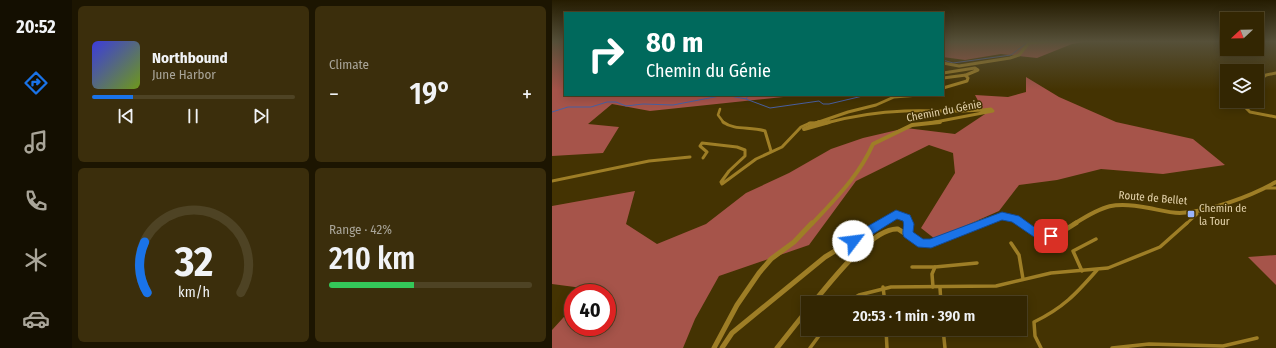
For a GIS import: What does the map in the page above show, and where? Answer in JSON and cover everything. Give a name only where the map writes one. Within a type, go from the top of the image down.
[{"type":"street","points":[[944,63],[959,66],[1012,57]]},
{"type":"street","points":[[944,73],[975,68],[978,70],[966,75],[944,77]]},
{"type":"street","name":"Chemin du Génie","points":[[944,77],[963,73],[968,78],[967,81],[944,88]]},
{"type":"street","points":[[1264,77],[1276,73]]},
{"type":"street","name":"Chemin du Génie","points":[[714,348],[737,305],[760,273],[771,259],[794,242],[846,188],[867,158],[874,144],[912,125],[942,122],[993,111],[991,109],[971,112],[914,111],[864,114],[804,129],[848,112],[876,105],[894,97],[906,96]]},
{"type":"street","points":[[1245,108],[1250,112],[1276,117]]},
{"type":"street","points":[[720,109],[718,115],[721,120],[734,128],[756,127],[765,131],[771,151]]},
{"type":"street","points":[[703,158],[707,152],[700,146],[702,143],[737,146],[745,150],[745,156],[728,171],[720,182],[722,184],[732,173],[771,151],[782,147],[801,125],[810,122],[817,123]]},
{"type":"street","points":[[552,181],[636,164],[690,157]]},
{"type":"street","name":"Route de Bellet","points":[[819,296],[850,262],[879,236],[894,229],[908,234],[919,243],[928,244],[1002,216],[1015,219],[1036,235],[1046,237],[1057,233],[1094,211],[1109,206],[1129,205],[1181,213],[1196,211],[1267,188],[1276,182]]},
{"type":"street","points":[[1267,188],[1276,188]]},
{"type":"street","points":[[858,296],[865,292],[883,287],[940,288],[996,286],[1051,273],[1097,270],[1155,250],[1197,214],[1196,211]]},
{"type":"street","points":[[722,348],[732,333],[825,257],[881,224],[889,217],[898,214],[907,218],[909,224],[908,234]]},
{"type":"street","points":[[1082,271],[1073,251],[1096,239]]},
{"type":"street","points":[[1012,243],[1016,247],[1020,257],[1020,270],[1023,279]]},
{"type":"street","points":[[912,267],[935,267],[977,263]]},
{"type":"street","points":[[933,287],[932,274],[935,267]]},
{"type":"street","points":[[1041,348],[1035,336],[1034,322],[1051,314],[1074,297],[1097,270]]},
{"type":"street","points":[[883,287],[884,296]]},
{"type":"street","points":[[940,288],[941,296]]},
{"type":"street","points":[[777,348],[801,318]]},
{"type":"street","points":[[810,348],[819,336]]},
{"type":"street","points":[[886,336],[887,348]]},
{"type":"street","points":[[944,336],[945,348]]},
{"type":"street","points":[[1112,348],[1149,344],[1226,347],[1257,338]]},
{"type":"shaded area","points":[[552,57],[564,57],[564,96],[792,96],[650,111],[612,104],[588,124],[619,127],[603,153],[552,156]]},
{"type":"shaded area","points":[[945,57],[982,57],[965,60]]},
{"type":"shaded area","points":[[1026,77],[1059,97],[1116,122],[1193,139],[1225,165],[1163,174],[1101,169],[1057,180],[1019,185],[999,211],[935,239],[921,228],[955,173],[953,153],[929,145],[856,181],[809,245],[719,276],[695,319],[683,348],[552,348],[552,330],[564,317],[564,336],[616,336],[616,284],[564,284],[564,286],[552,284],[552,206],[635,191],[626,224],[657,244],[706,224],[746,193],[789,173],[831,149],[863,138],[906,128],[955,134],[985,114],[975,95],[1008,97],[1026,92]]},
{"type":"shaded area","points":[[1276,255],[1276,285],[1248,257]]},
{"type":"waterway","points":[[944,60],[953,63],[995,57]]},
{"type":"waterway","points":[[552,112],[568,107],[591,107],[607,102],[616,102],[626,106],[643,104],[673,105],[720,96]]},
{"type":"waterway","points":[[730,96],[746,99]]},
{"type":"waterway","points":[[746,99],[770,108],[819,101],[823,104],[829,104],[863,96]]},
{"type":"place","name":"Chemin de la Tour","points":[[1191,214]]},
{"type":"route","points":[[853,241],[896,214],[907,218],[909,224],[908,234],[916,242],[922,244],[931,244],[995,217],[1002,216],[1015,219],[1036,235],[1046,237],[1051,236]]}]
